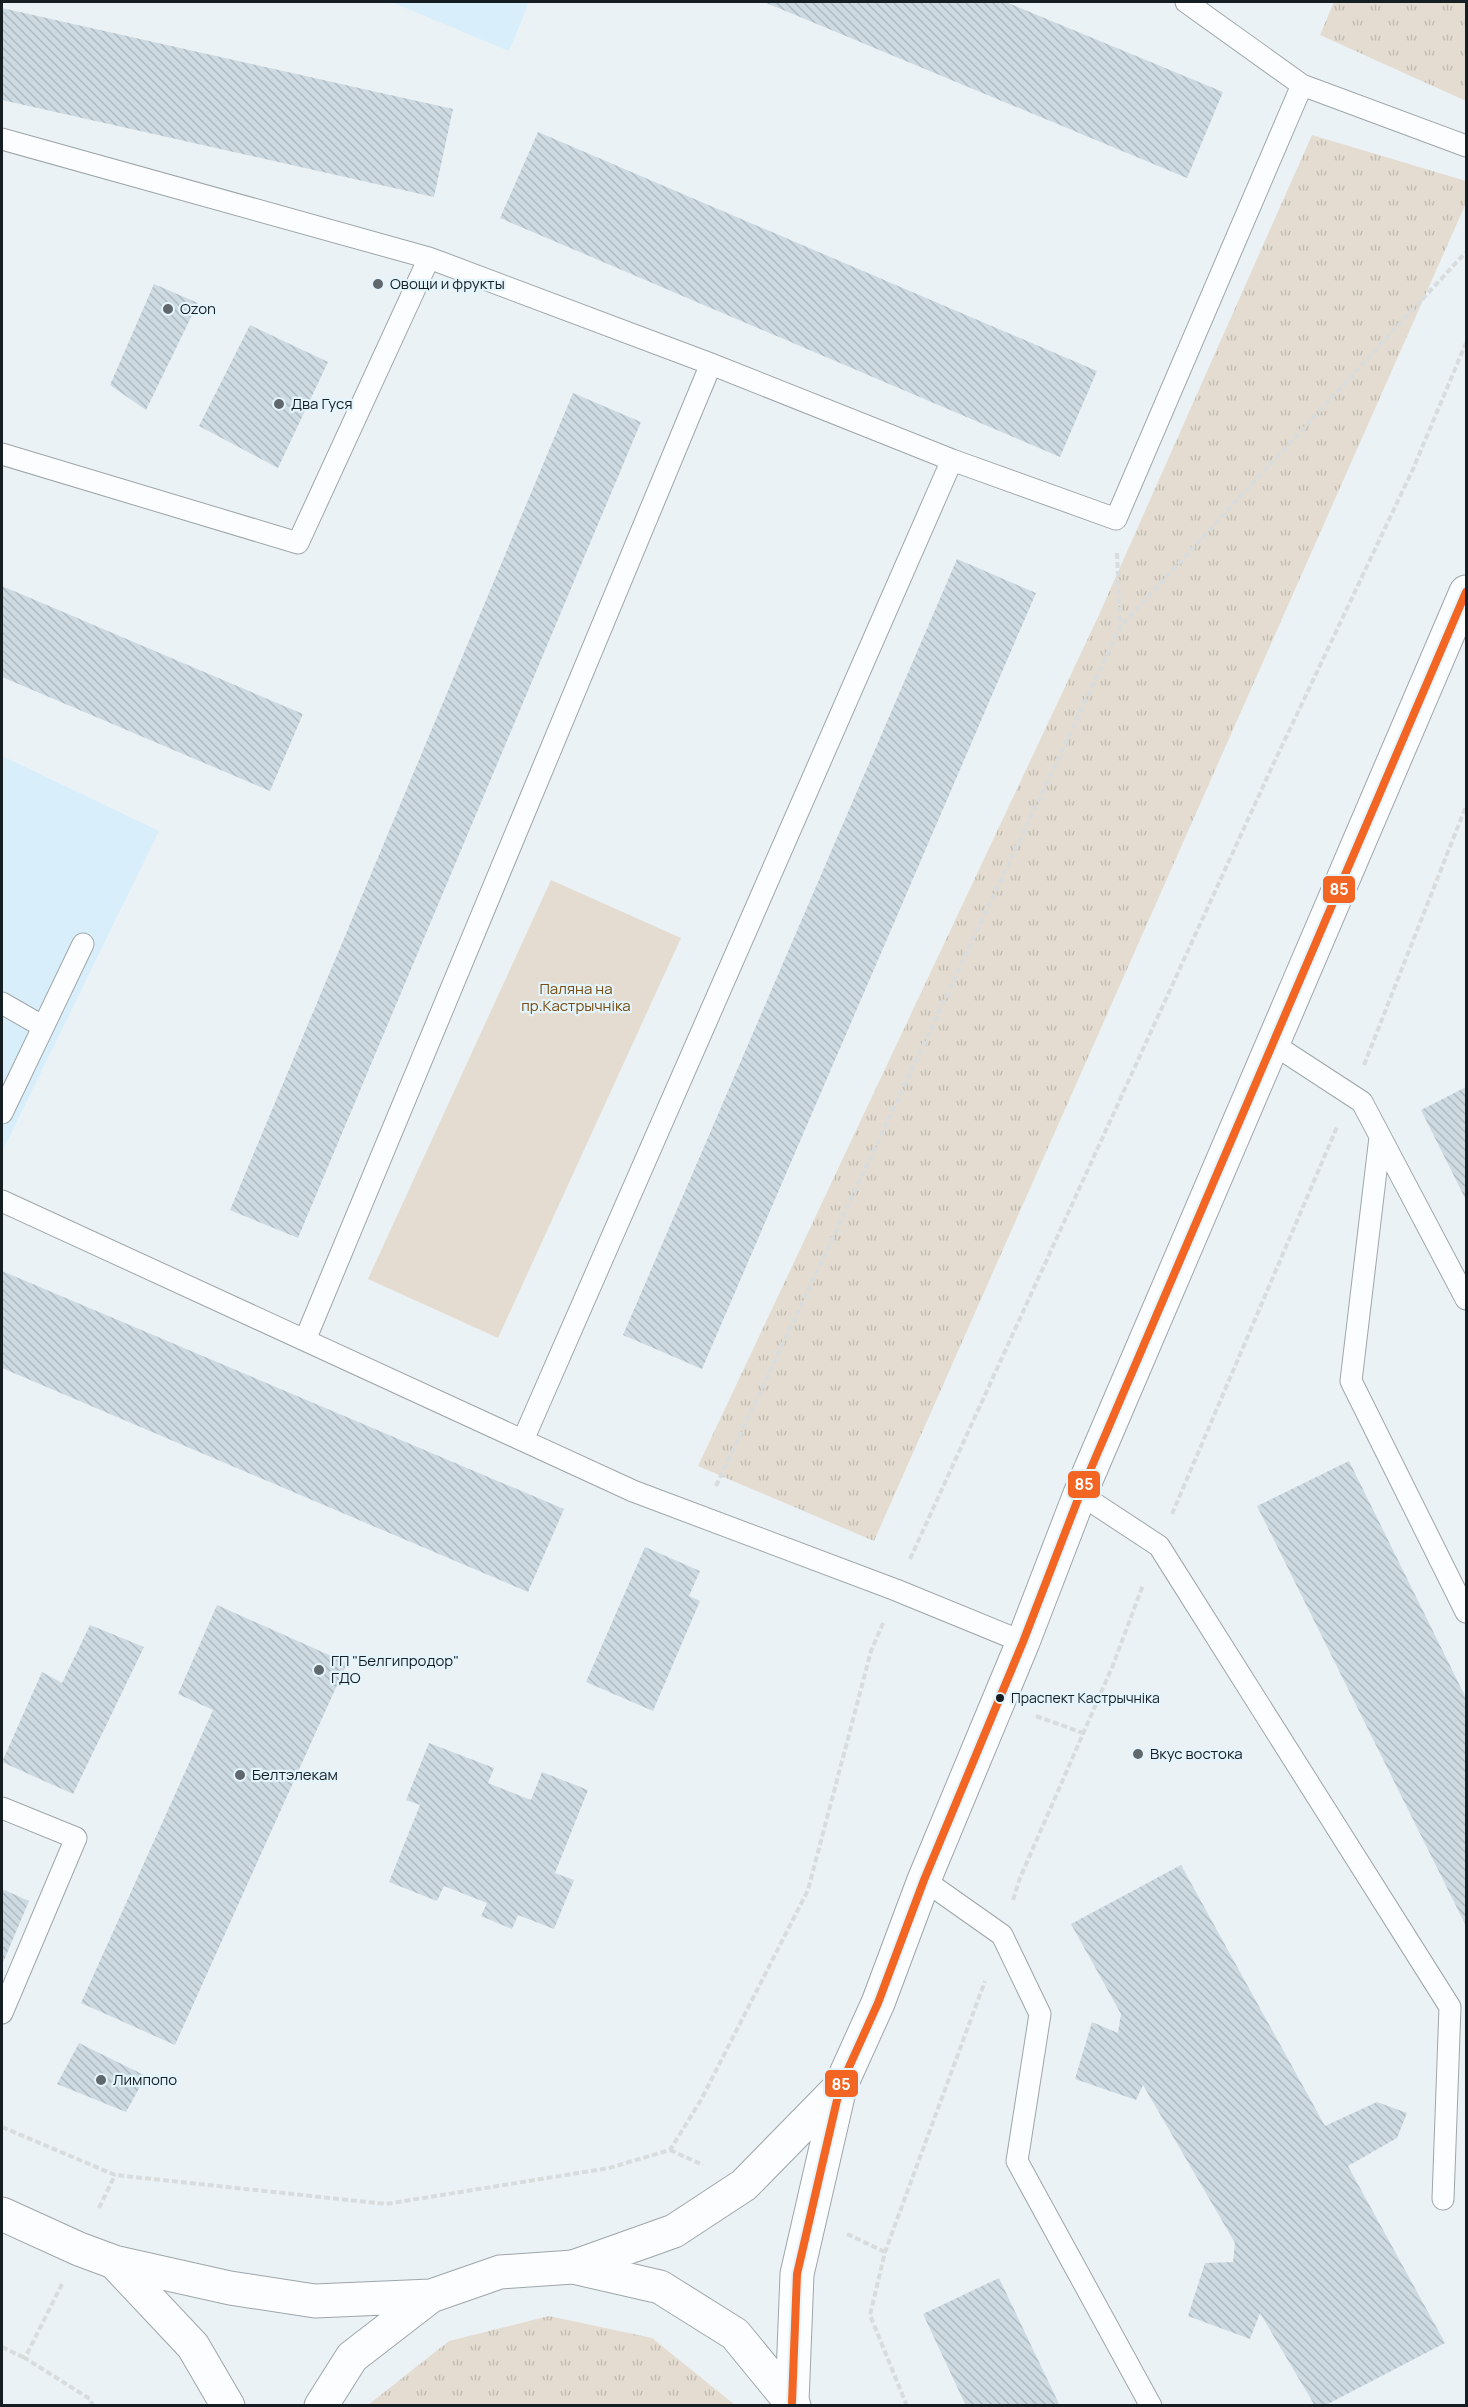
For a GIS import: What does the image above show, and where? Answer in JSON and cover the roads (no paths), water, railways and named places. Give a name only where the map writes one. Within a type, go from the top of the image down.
[{"type":"main road","points":[[793,2404],[797,2274],[840,2087],[878,2003],[924,1880],[1023,1642],[1080,1494],[1467,592]]},
{"type":"main road","points":[[2,2214],[79,2249],[114,2262],[230,2288],[315,2301],[431,2296],[500,2272],[573,2267],[674,2231],[744,2185],[840,2087]]},
{"type":"main road","points":[[114,2262],[193,2346],[228,2406]]},
{"type":"main road","points":[[573,2267],[660,2287],[735,2334],[793,2404]]},
{"type":"main road","points":[[321,2406],[352,2357],[431,2296]]},
{"type":"lane","points":[[1186,2],[1302,86],[1467,146]]},
{"type":"lane","points":[[2,139],[429,258],[711,364],[952,460],[1116,519],[1302,86]]},
{"type":"lane","points":[[2,454],[298,543],[429,258]]},
{"type":"lane","points":[[304,1340],[711,364]]},
{"type":"lane","points":[[523,1440],[952,460]]},
{"type":"lane","points":[[2,1113],[83,944]]},
{"type":"lane","points":[[2,1003],[42,1026]]},
{"type":"lane","points":[[1273,1044],[1362,1102],[1467,1299]]},
{"type":"lane","points":[[1380,1137],[1351,1381],[1467,1612]]},
{"type":"lane","points":[[2,1201],[633,1491],[896,1590],[1023,1642]]},
{"type":"lane","points":[[1080,1494],[1159,1546],[1450,2007],[1443,2199]]},
{"type":"lane","points":[[2,1808],[76,1838],[2,2013]]},
{"type":"lane","points":[[924,1880],[1002,1935],[1040,2014],[1017,2161],[1151,2406]]},
{"type":"place","name":"Овощи и фрукты","points":[[378,284]]},
{"type":"place","name":"Ozon","points":[[168,309]]},
{"type":"place","name":"Два Гуся","points":[[279,404]]},
{"type":"place","name":"ГП \"Белгипродор\" ГДО","points":[[319,1670]]},
{"type":"place","name":"Праспект Кастрычніка","points":[[1000,1698]]},
{"type":"place","name":"Вкус востока","points":[[1138,1754]]},
{"type":"place","name":"Белтэлекам","points":[[240,1775]]},
{"type":"place","name":"Лимпопо","points":[[101,2080]]},
{"type":"park label","name":"Паляна на пр.Кастрычніка","points":[[576,998]]}]
